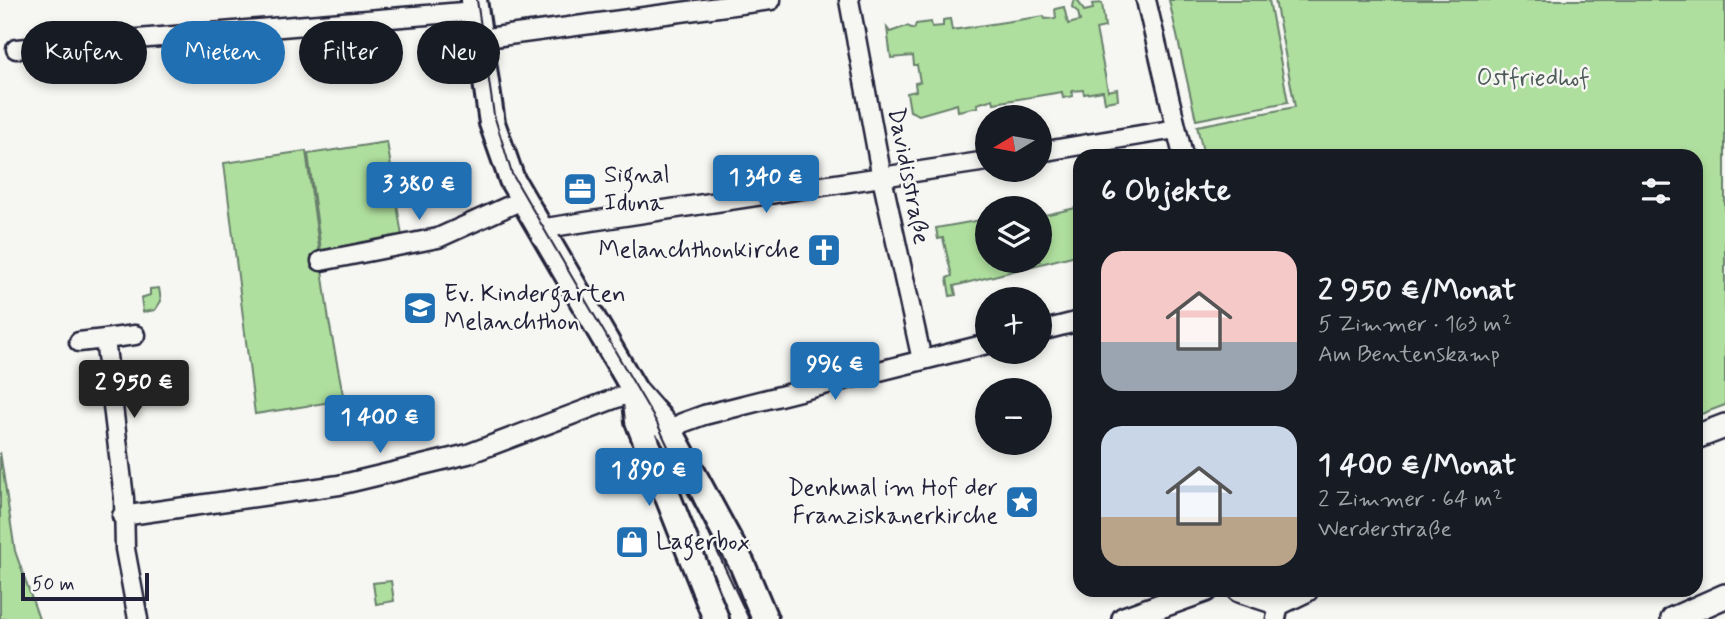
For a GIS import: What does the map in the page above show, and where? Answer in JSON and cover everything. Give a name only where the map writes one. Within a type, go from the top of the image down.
[{"type":"main road","points":[[486,84],[492,123],[502,155],[523,200],[635,391],[670,431],[741,564],[765,619]]},
{"type":"main road","points":[[635,391],[638,421],[716,617]]},
{"type":"street","points":[[500,36],[771,0]]},
{"type":"street","name":"Davidisstraße","points":[[849,0],[882,178],[922,360]]},
{"type":"street","points":[[1146,0],[1181,149]]},
{"type":"street","points":[[16,49],[475,5]]},
{"type":"street","points":[[1052,150],[1177,129]]},
{"type":"street","points":[[539,229],[975,163]]},
{"type":"street","points":[[321,261],[438,238],[523,200]]},
{"type":"street","points":[[1052,328],[1073,323]]},
{"type":"street","points":[[79,342],[135,335]]},
{"type":"street","points":[[106,339],[124,498],[122,516],[125,549],[138,619]]},
{"type":"street","points":[[670,431],[704,415],[975,347]]},
{"type":"street","points":[[122,516],[326,487],[468,454],[635,391]]},
{"type":"street","points":[[1703,434],[1725,426]]},
{"type":"street","points":[[1673,619],[1725,596]]},
{"type":"street","points":[[1124,619],[1185,597]]},
{"type":"street","points":[[1254,597],[1279,608],[1296,597]]},
{"type":"green space","points":[[1078,0],[1084,11],[1093,9],[1092,4],[1102,3],[1105,27],[1096,29],[1108,91],[1117,89],[1118,100],[1105,102],[1103,91],[1084,94],[1083,90],[1072,91],[1073,96],[1063,98],[1062,92],[994,103],[993,99],[977,104],[975,108],[958,111],[957,104],[919,115],[910,111],[907,93],[916,91],[915,83],[920,82],[917,65],[914,65],[913,56],[891,58],[887,28],[890,32],[907,26],[914,29],[916,24],[931,22],[932,27],[943,26],[943,20],[950,19],[952,30],[1044,16],[1045,19],[1056,18],[1055,9],[1064,7],[1068,24],[1080,21],[1078,12],[1072,7],[1073,1]]},
{"type":"green space","points":[[1169,0],[1269,0],[1288,102],[1196,120]]},
{"type":"green space","name":"Ostfriedhof","points":[[1275,0],[1725,0],[1725,405],[1703,413],[1703,149],[1202,149],[1197,126],[1295,107]]},
{"type":"green space","points":[[387,142],[402,236],[321,250],[308,154]]},
{"type":"green space","points":[[306,151],[329,321],[344,400],[255,414],[224,163]]},
{"type":"green space","points":[[1073,209],[1073,256],[1052,261],[1052,213]]},
{"type":"green space","points":[[975,221],[975,273],[1005,273],[954,286],[956,295],[950,296],[947,278],[952,276],[943,238],[938,239],[936,228]]},
{"type":"green space","points":[[159,288],[161,301],[155,310],[143,312],[141,298],[150,295],[150,289]]},
{"type":"green space","points":[[0,452],[15,551],[39,619],[0,619]]},
{"type":"green space","points":[[391,581],[394,601],[376,604],[373,583]]},
{"type":"tram line","points":[[477,0],[494,115],[512,174],[657,423],[749,619]]},
{"type":"place","name":"Signal Iduna","points":[[580,189]]},
{"type":"place","name":"Melanchthonkirche","points":[[824,250]]},
{"type":"place","name":"Ev. Kindergarten Melanchthon","points":[[420,308]]},
{"type":"place","name":"Denkmal im Hof der Franziskanerkirche","points":[[1022,502]]},
{"type":"place","name":"Lagerbox","points":[[632,542]]}]
